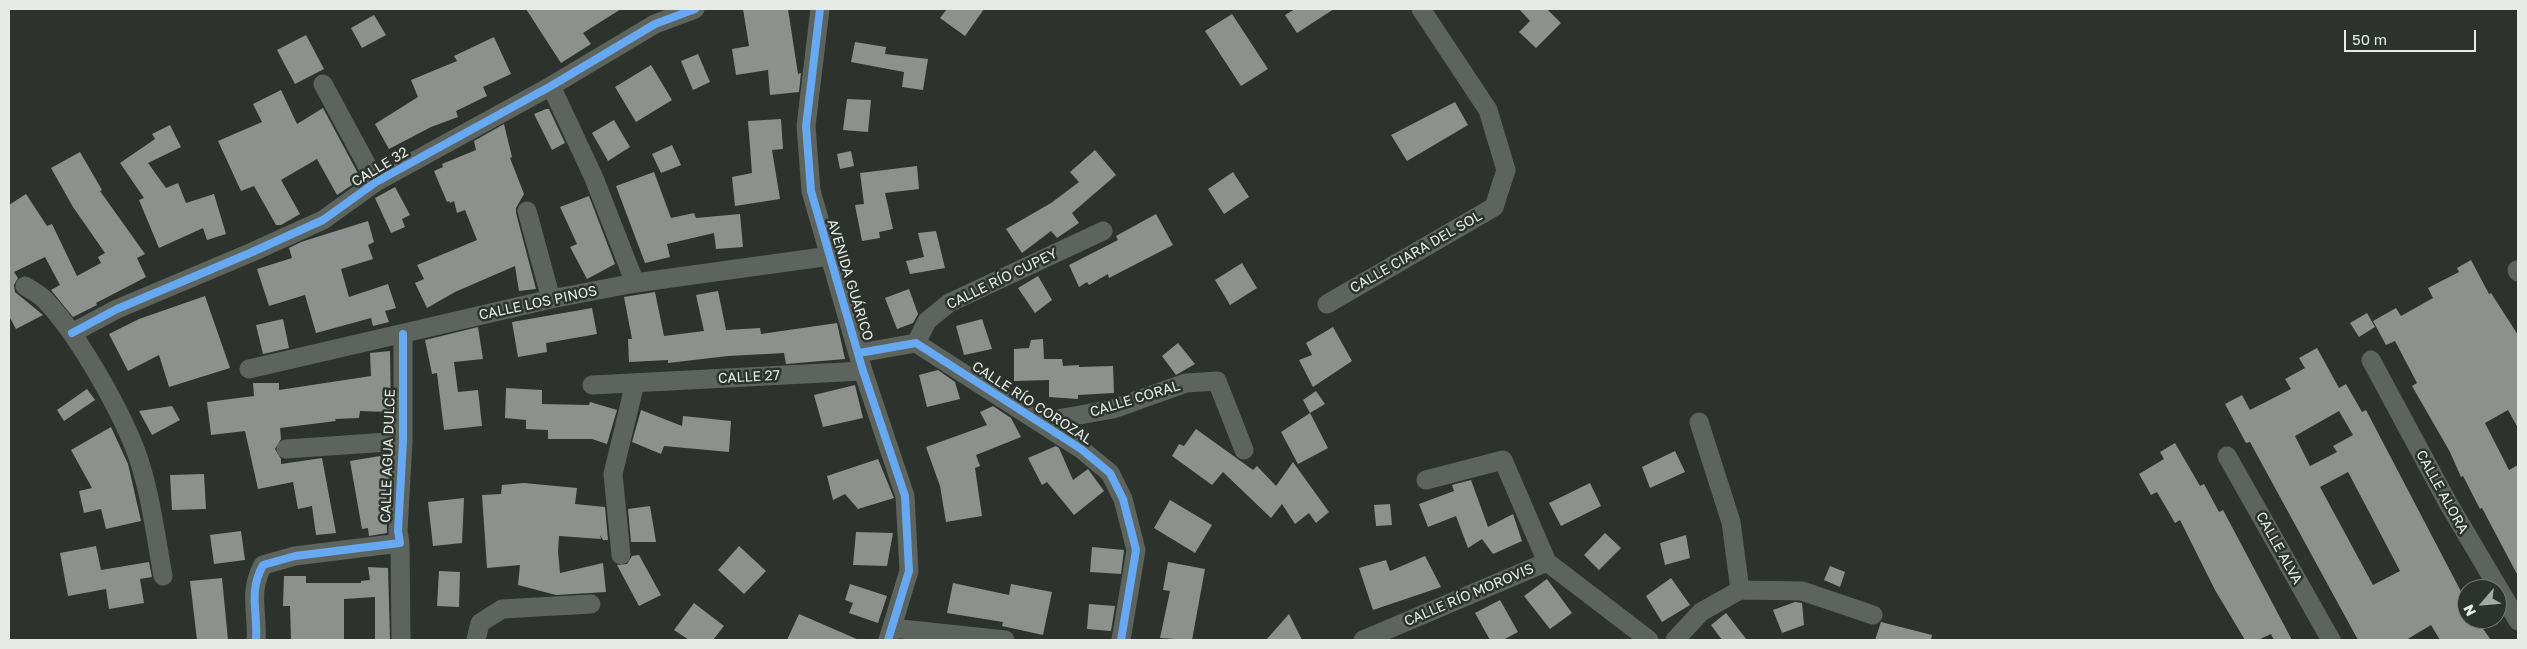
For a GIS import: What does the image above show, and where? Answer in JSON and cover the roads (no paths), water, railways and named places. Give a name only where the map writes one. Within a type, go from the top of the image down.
[{"type":"street","name":"CALLE 32","points":[[72,334],[117,309],[323,220],[376,182],[551,86],[653,16],[695,9]]},
{"type":"street","name":"AVENIDA GUÁRICO","points":[[820,9],[806,126],[811,191],[861,362],[905,496],[909,571],[890,634]]},
{"type":"street","name":"CALLE CIARA DEL SOL","points":[[1327,304],[1494,207],[1506,170],[1488,110],[1421,9]]},
{"type":"street","points":[[323,84],[376,182]]},
{"type":"street","points":[[551,86],[594,178],[635,283]]},
{"type":"street","points":[[527,211],[551,299]]},
{"type":"street","name":"CALLE RÍO CUPEY","points":[[916,343],[927,321],[949,303],[1103,231]]},
{"type":"street","name":"CALLE LOS PINOS","points":[[249,369],[551,299],[635,283],[830,256]]},
{"type":"street","points":[[25,286],[43,298],[72,334],[110,396],[138,458],[146,485],[163,576]]},
{"type":"street","name":"CALLE AGUA DULCE","points":[[256,640],[257,624],[253,598],[255,579],[263,565],[296,556],[400,543],[398,531],[403,441],[403,334]]},
{"type":"street","points":[[861,362],[916,343]]},
{"type":"street","name":"CALLE RÍO COROZAL","points":[[916,343],[1081,449],[1110,473],[1123,500],[1136,550],[1121,640]]},
{"type":"street","name":"CALLE ALORA","points":[[2371,360],[2448,503],[2518,622]]},
{"type":"street","name":"CALLE 27","points":[[592,385],[635,383],[861,362]]},
{"type":"street","name":"CALLE CORAL","points":[[1040,422],[1113,408],[1186,383],[1217,381],[1244,450]]},
{"type":"street","points":[[621,554],[613,474],[635,383]]},
{"type":"street","points":[[1699,422],[1731,522],[1740,590]]},
{"type":"street","points":[[286,449],[403,441]]},
{"type":"street","name":"CALLE ALVA","points":[[2227,456],[2331,640]]},
{"type":"street","points":[[1426,480],[1502,460],[1547,562],[1649,640]]},
{"type":"street","points":[[400,543],[401,640]]},
{"type":"street","name":"CALLE RÍO MOROVIS","points":[[1363,640],[1547,562]]},
{"type":"street","points":[[1675,640],[1700,612],[1740,590],[1802,591],[1873,615]]},
{"type":"street","points":[[476,640],[480,623],[502,609],[591,604]]},
{"type":"street","points":[[890,634],[1005,640]]}]
